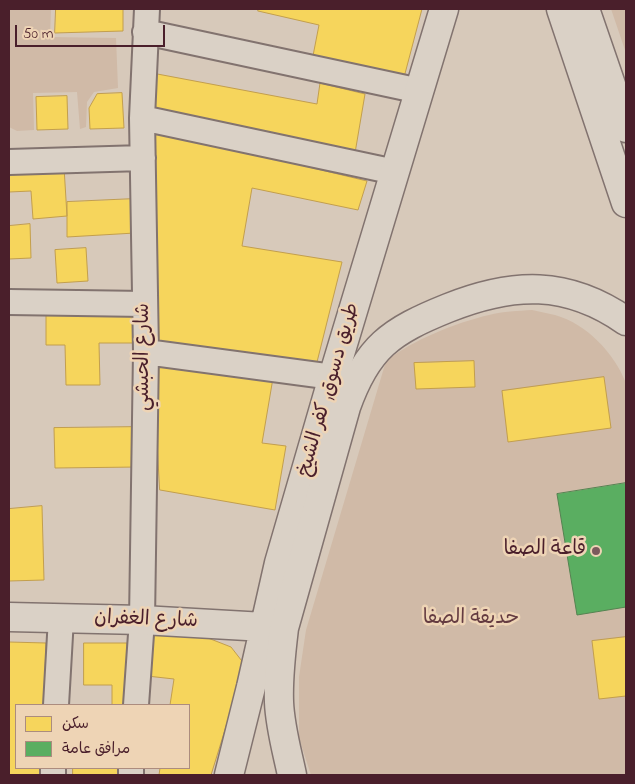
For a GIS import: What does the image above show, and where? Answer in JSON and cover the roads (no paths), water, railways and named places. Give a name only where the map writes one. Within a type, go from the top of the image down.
[{"type":"main road","name":"طريق دسوق, كفر الشيخ","points":[[228,775],[251,687],[274,628],[279,563],[333,376],[444,9]]},
{"type":"main road","points":[[561,9],[626,203]]},
{"type":"main road","points":[[586,9],[626,128]]},
{"type":"main road","points":[[292,775],[284,741],[279,703],[279,666],[274,628],[354,383],[367,362],[384,343],[404,328],[426,317],[494,292],[514,289],[542,289],[575,295],[594,302],[626,321]]},
{"type":"main road","name":"شارع الغفران","points":[[9,617],[142,620],[274,628]]},
{"type":"street","points":[[146,20],[420,91]]},
{"type":"street","name":"شارع الحبشي","points":[[136,704],[142,620],[146,352],[142,118],[146,20]]},
{"type":"street","points":[[142,118],[395,172]]},
{"type":"street","points":[[9,162],[143,158]]},
{"type":"street","points":[[9,302],[145,304]]},
{"type":"street","points":[[146,352],[333,376]]},
{"type":"street","points":[[56,704],[61,618]]},
{"type":"place","name":"قاعة الصفا","points":[[596,551]]},
{"type":"park label","name":"حديقة الصفا","points":[[471,620]]}]
